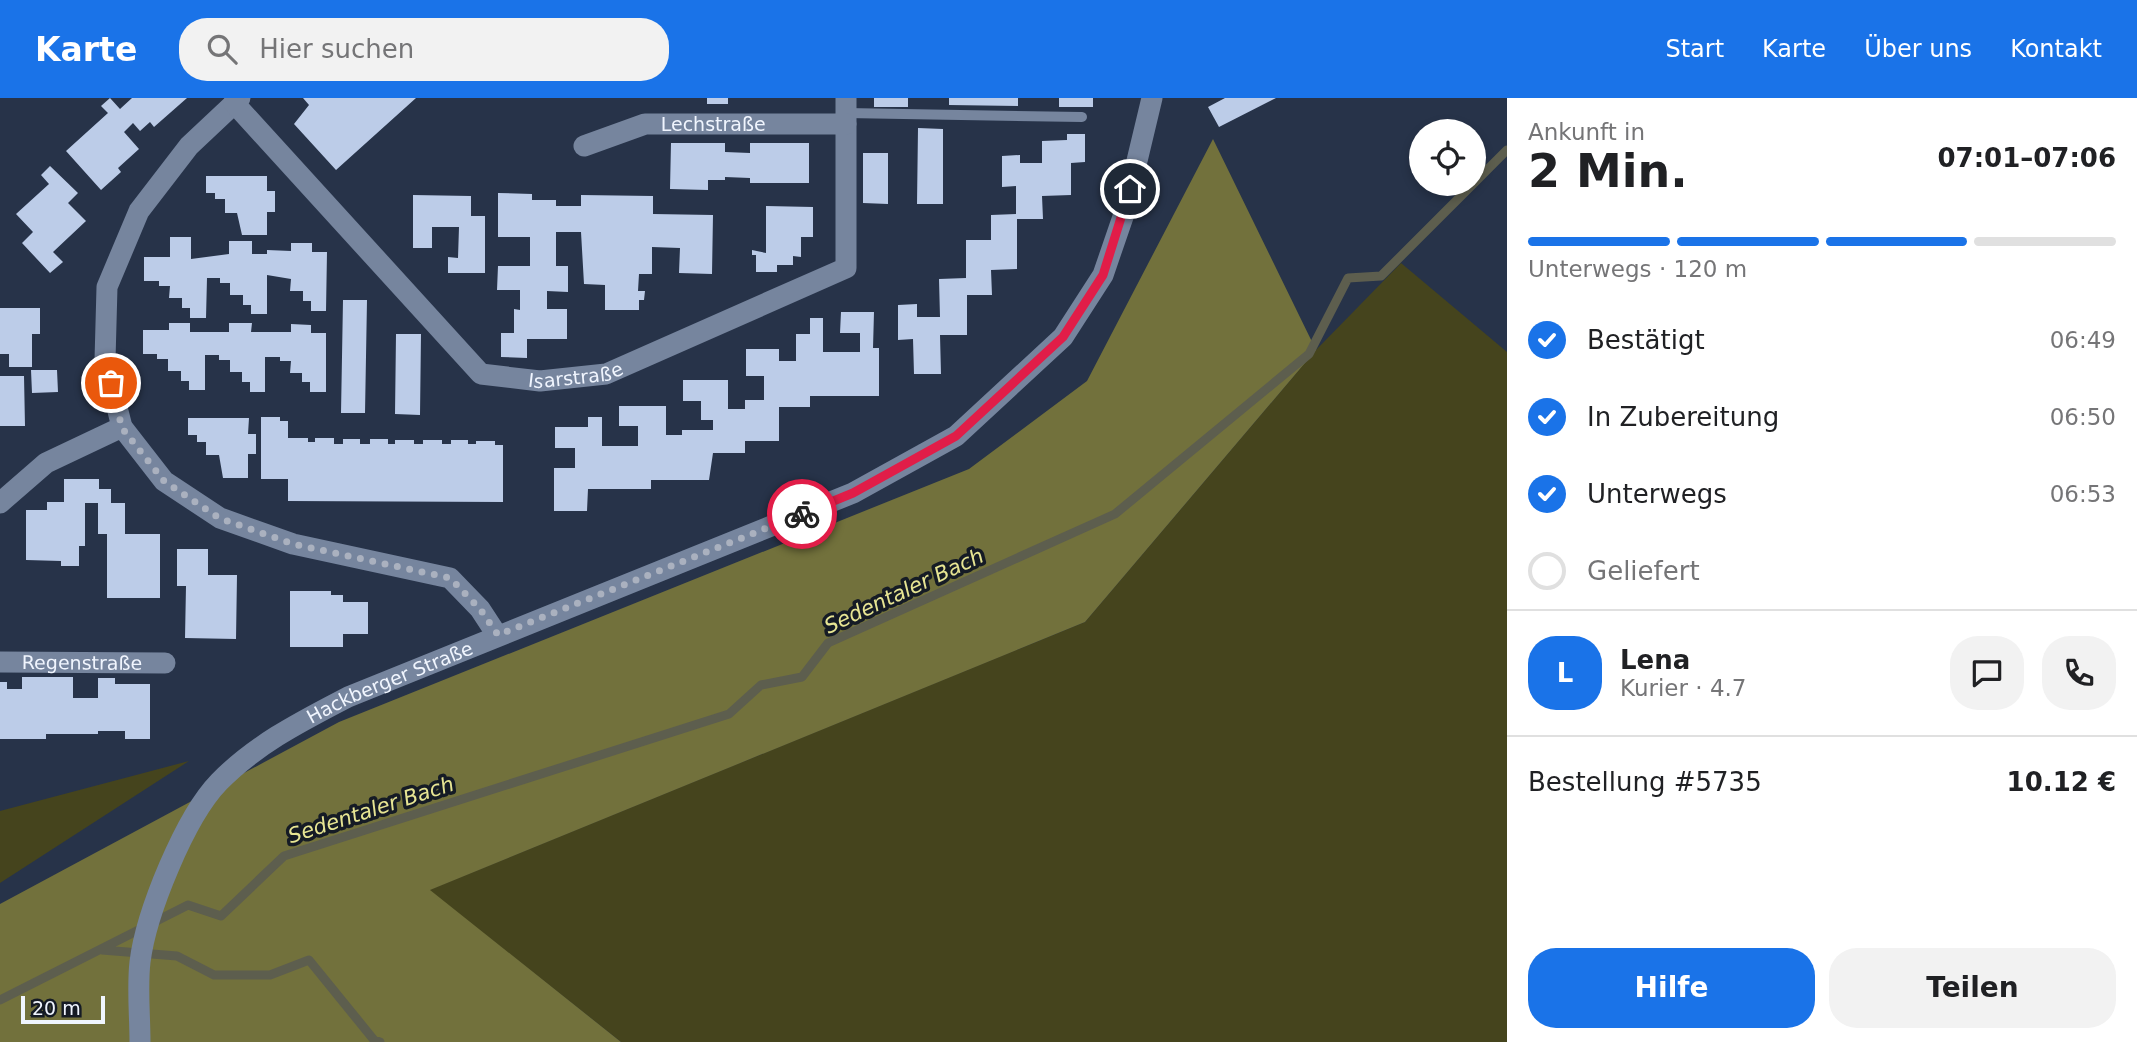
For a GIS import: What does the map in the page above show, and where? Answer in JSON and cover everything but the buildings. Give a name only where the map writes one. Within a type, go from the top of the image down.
[{"type":"street","name":"Hackberger Straße","points":[[140,1042],[140,962],[163,881],[198,808],[219,782],[277,734],[348,697],[853,493],[956,436],[1063,337],[1103,275],[1125,211],[1152,98]]},
{"type":"street","points":[[237,101],[189,146],[139,211],[107,287],[105,360],[122,428],[164,481],[219,518],[293,544],[450,578],[480,609],[498,635]]},
{"type":"street","name":"Isarstraße","points":[[237,101],[481,374],[540,381],[606,373],[846,268],[846,112]]},
{"type":"street","name":"Lechstraße","points":[[584,146],[645,124],[846,112]]},
{"type":"street","points":[[0,503],[46,463],[122,428]]},
{"type":"street","name":"Regenstraße","points":[[0,662],[165,663]]},
{"type":"lane","points":[[846,112],[1082,117]]},
{"type":"shaded area","points":[[1213,139],[1316,350],[1085,622],[430,890],[621,1042],[0,1042],[0,904],[339,722],[969,469],[1087,381]]},
{"type":"shaded area","points":[[1401,263],[1507,352],[1507,1042],[621,1042],[429,890],[1085,622],[1316,350]]},
{"type":"shaded area","points":[[189,761],[0,883],[0,811]]},
{"type":"waterway","name":"Sedentaler Bach","points":[[1486,171],[1507,150]]},
{"type":"waterway","name":"Sedentaler Bach","points":[[0,1000],[188,905],[221,916],[284,856],[729,714],[761,685],[802,677],[828,643],[1115,514],[1309,354],[1348,278],[1381,276],[1461,196]]},
{"type":"waterway","points":[[102,950],[177,956],[214,975],[270,975],[309,960],[374,1040],[380,1042]]},
{"type":"way so far","points":[[111,383],[122,428],[164,481],[219,518],[293,544],[450,578],[480,609],[498,635],[802,514]]},
{"type":"route","points":[[802,514],[853,493],[956,436],[1063,337],[1103,275],[1130,189]]}]
